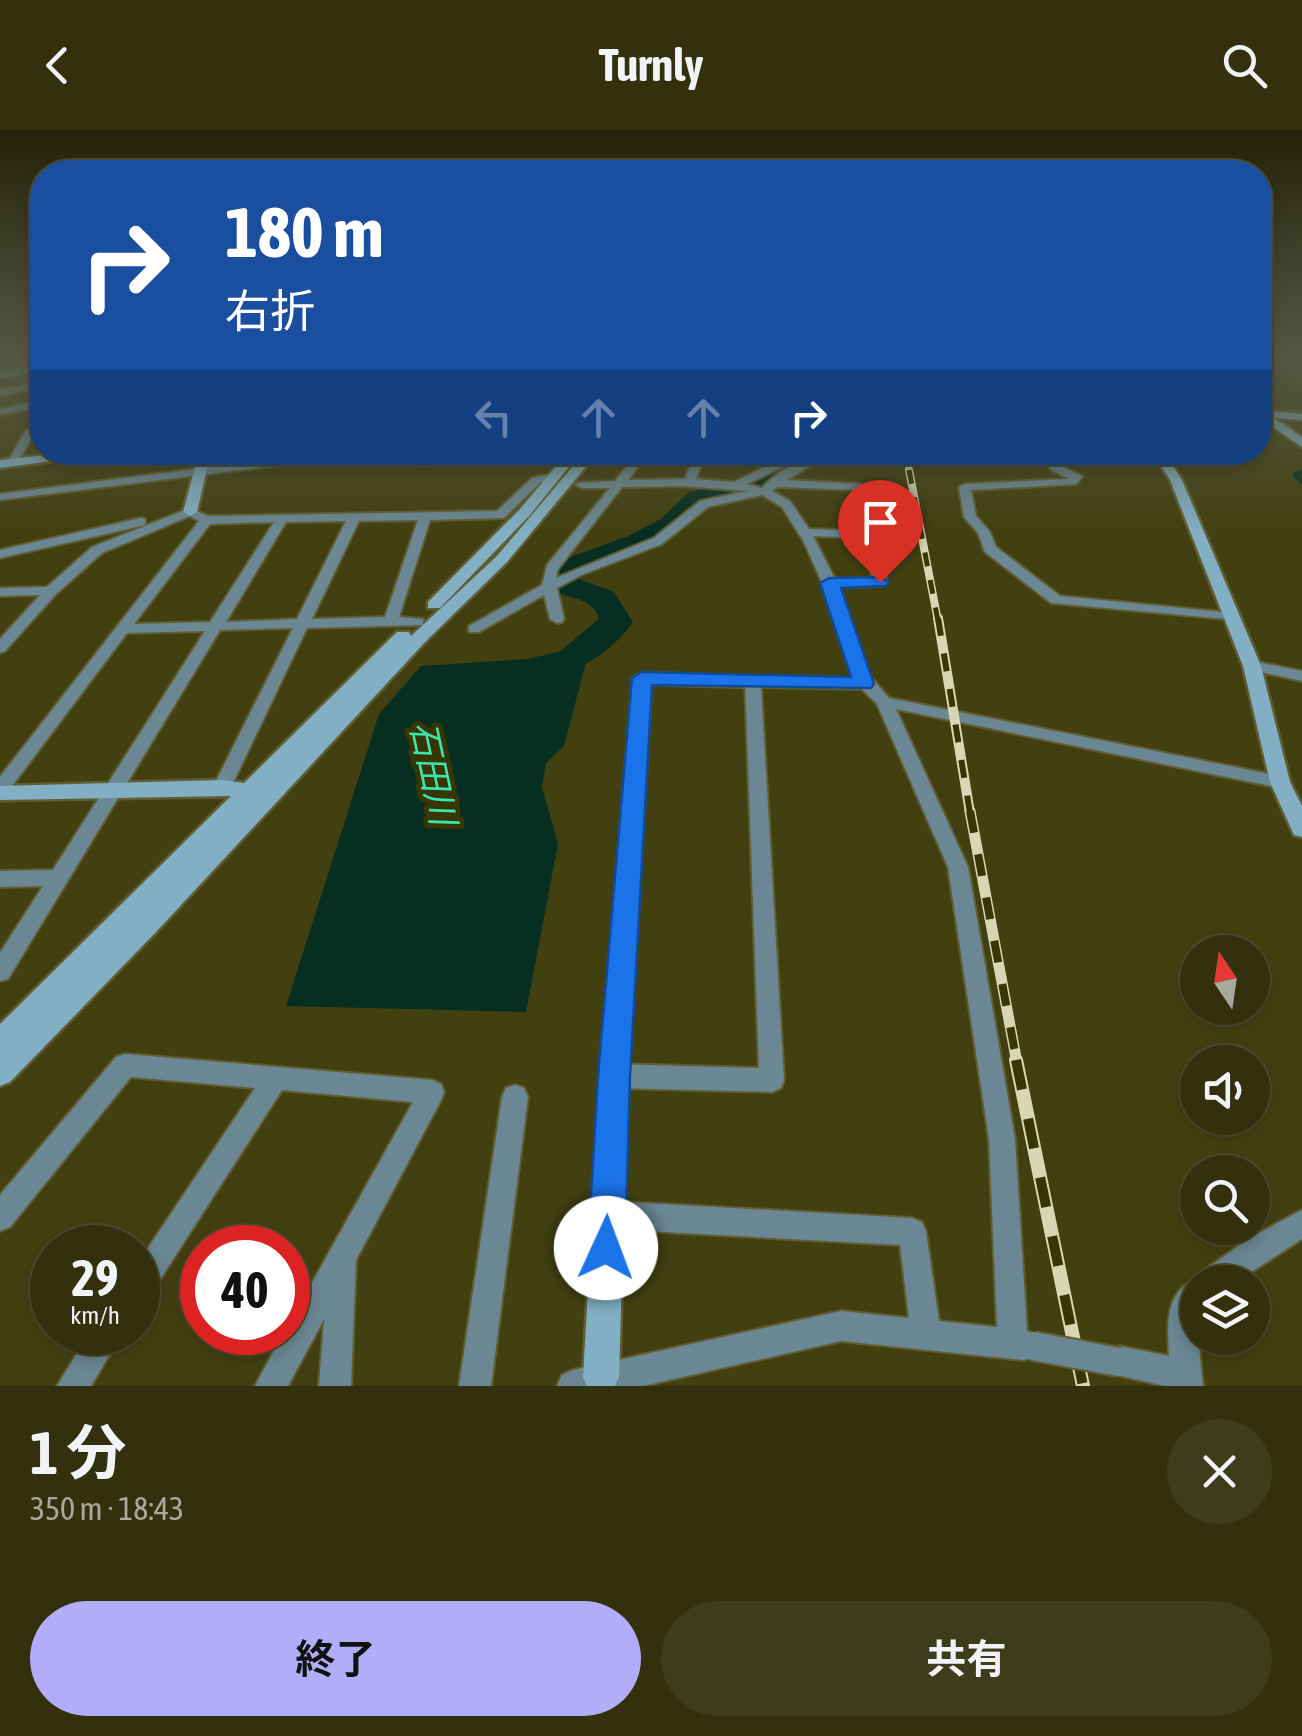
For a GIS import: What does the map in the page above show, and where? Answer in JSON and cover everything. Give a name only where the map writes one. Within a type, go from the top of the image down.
[{"type":"street","points":[[1272,422],[1302,443]]},
{"type":"street","points":[[4,466],[30,432]]},
{"type":"street","points":[[4,466],[30,463]]},
{"type":"street","points":[[190,512],[203,465]]},
{"type":"street","points":[[0,497],[267,465]]},
{"type":"street","points":[[0,1073],[482,558],[564,465]]},
{"type":"street","points":[[1,1032],[123,922],[502,560],[581,465]]},
{"type":"street","points":[[557,619],[549,585],[552,568],[635,465]]},
{"type":"street","points":[[688,484],[695,465]]},
{"type":"street","points":[[739,483],[780,465]]},
{"type":"street","points":[[474,628],[549,585],[658,541],[704,504],[769,487],[783,465]]},
{"type":"street","points":[[1053,465],[1076,476],[1072,482],[965,487],[970,517],[984,532],[990,549],[1056,600],[1232,617]]},
{"type":"street","points":[[1166,465],[1252,666],[1280,782],[1302,828]]},
{"type":"street","points":[[0,648],[7,632],[96,550],[190,512],[206,520],[500,515],[536,480],[553,477]]},
{"type":"street","points":[[582,486],[739,483],[769,487],[861,487],[880,582],[829,583]]},
{"type":"street","points":[[769,487],[788,504],[838,600],[863,684],[884,702],[958,866],[1002,1140],[1023,1345]]},
{"type":"street","points":[[391,621],[425,516]]},
{"type":"street","points":[[222,788],[354,518]]},
{"type":"street","points":[[0,972],[282,519]]},
{"type":"street","points":[[0,792],[206,520]]},
{"type":"street","points":[[0,554],[116,526],[166,521]]},
{"type":"street","points":[[802,532],[870,535]]},
{"type":"street","points":[[0,592],[50,591]]},
{"type":"street","points":[[123,629],[418,622]]},
{"type":"street","points":[[1252,666],[1302,676]]},
{"type":"street","points":[[863,684],[642,678],[608,1215],[587,1382],[841,1326],[1023,1345],[1119,1362],[1185,1380],[1184,1355]]},
{"type":"street","points":[[614,1076],[772,1080],[753,682]]},
{"type":"street","points":[[884,702],[1280,782]]},
{"type":"street","points":[[0,792],[222,788],[259,793]]},
{"type":"street","points":[[0,879],[56,878]]},
{"type":"street","points":[[0,1217],[125,1065],[432,1092],[271,1386]]},
{"type":"street","points":[[160,1255],[275,1080]]},
{"type":"street","points":[[475,1386],[515,1097]]},
{"type":"street","points":[[608,1215],[912,1232],[926,1334]]},
{"type":"street","points":[[1236,1265],[1302,1224]]},
{"type":"street","points":[[336,1386],[342,1256]]},
{"type":"street","points":[[73,1386],[93,1355]]},
{"type":"water","points":[[588,655],[564,746],[546,763],[542,787],[558,844],[526,1012],[286,1006],[379,714],[421,666]]},
{"type":"waterway","name":"石田川","points":[[526,670],[571,660],[616,622],[614,612],[603,599],[559,583],[565,569],[638,542],[671,525],[698,498],[742,491],[789,465]]},
{"type":"waterway","points":[[1302,473],[1295,475],[1302,481]]},
{"type":"railway","points":[[908,465],[910,473]]},
{"type":"railway","points":[[909,470],[938,621]]},
{"type":"railway","points":[[938,618],[970,813]]},
{"type":"railway","points":[[970,811],[1017,1063]]},
{"type":"railway","points":[[1016,1060],[1083,1386]]},
{"type":"route","points":[[606,1248],[642,678],[863,684],[838,600],[829,583],[880,582]]}]
